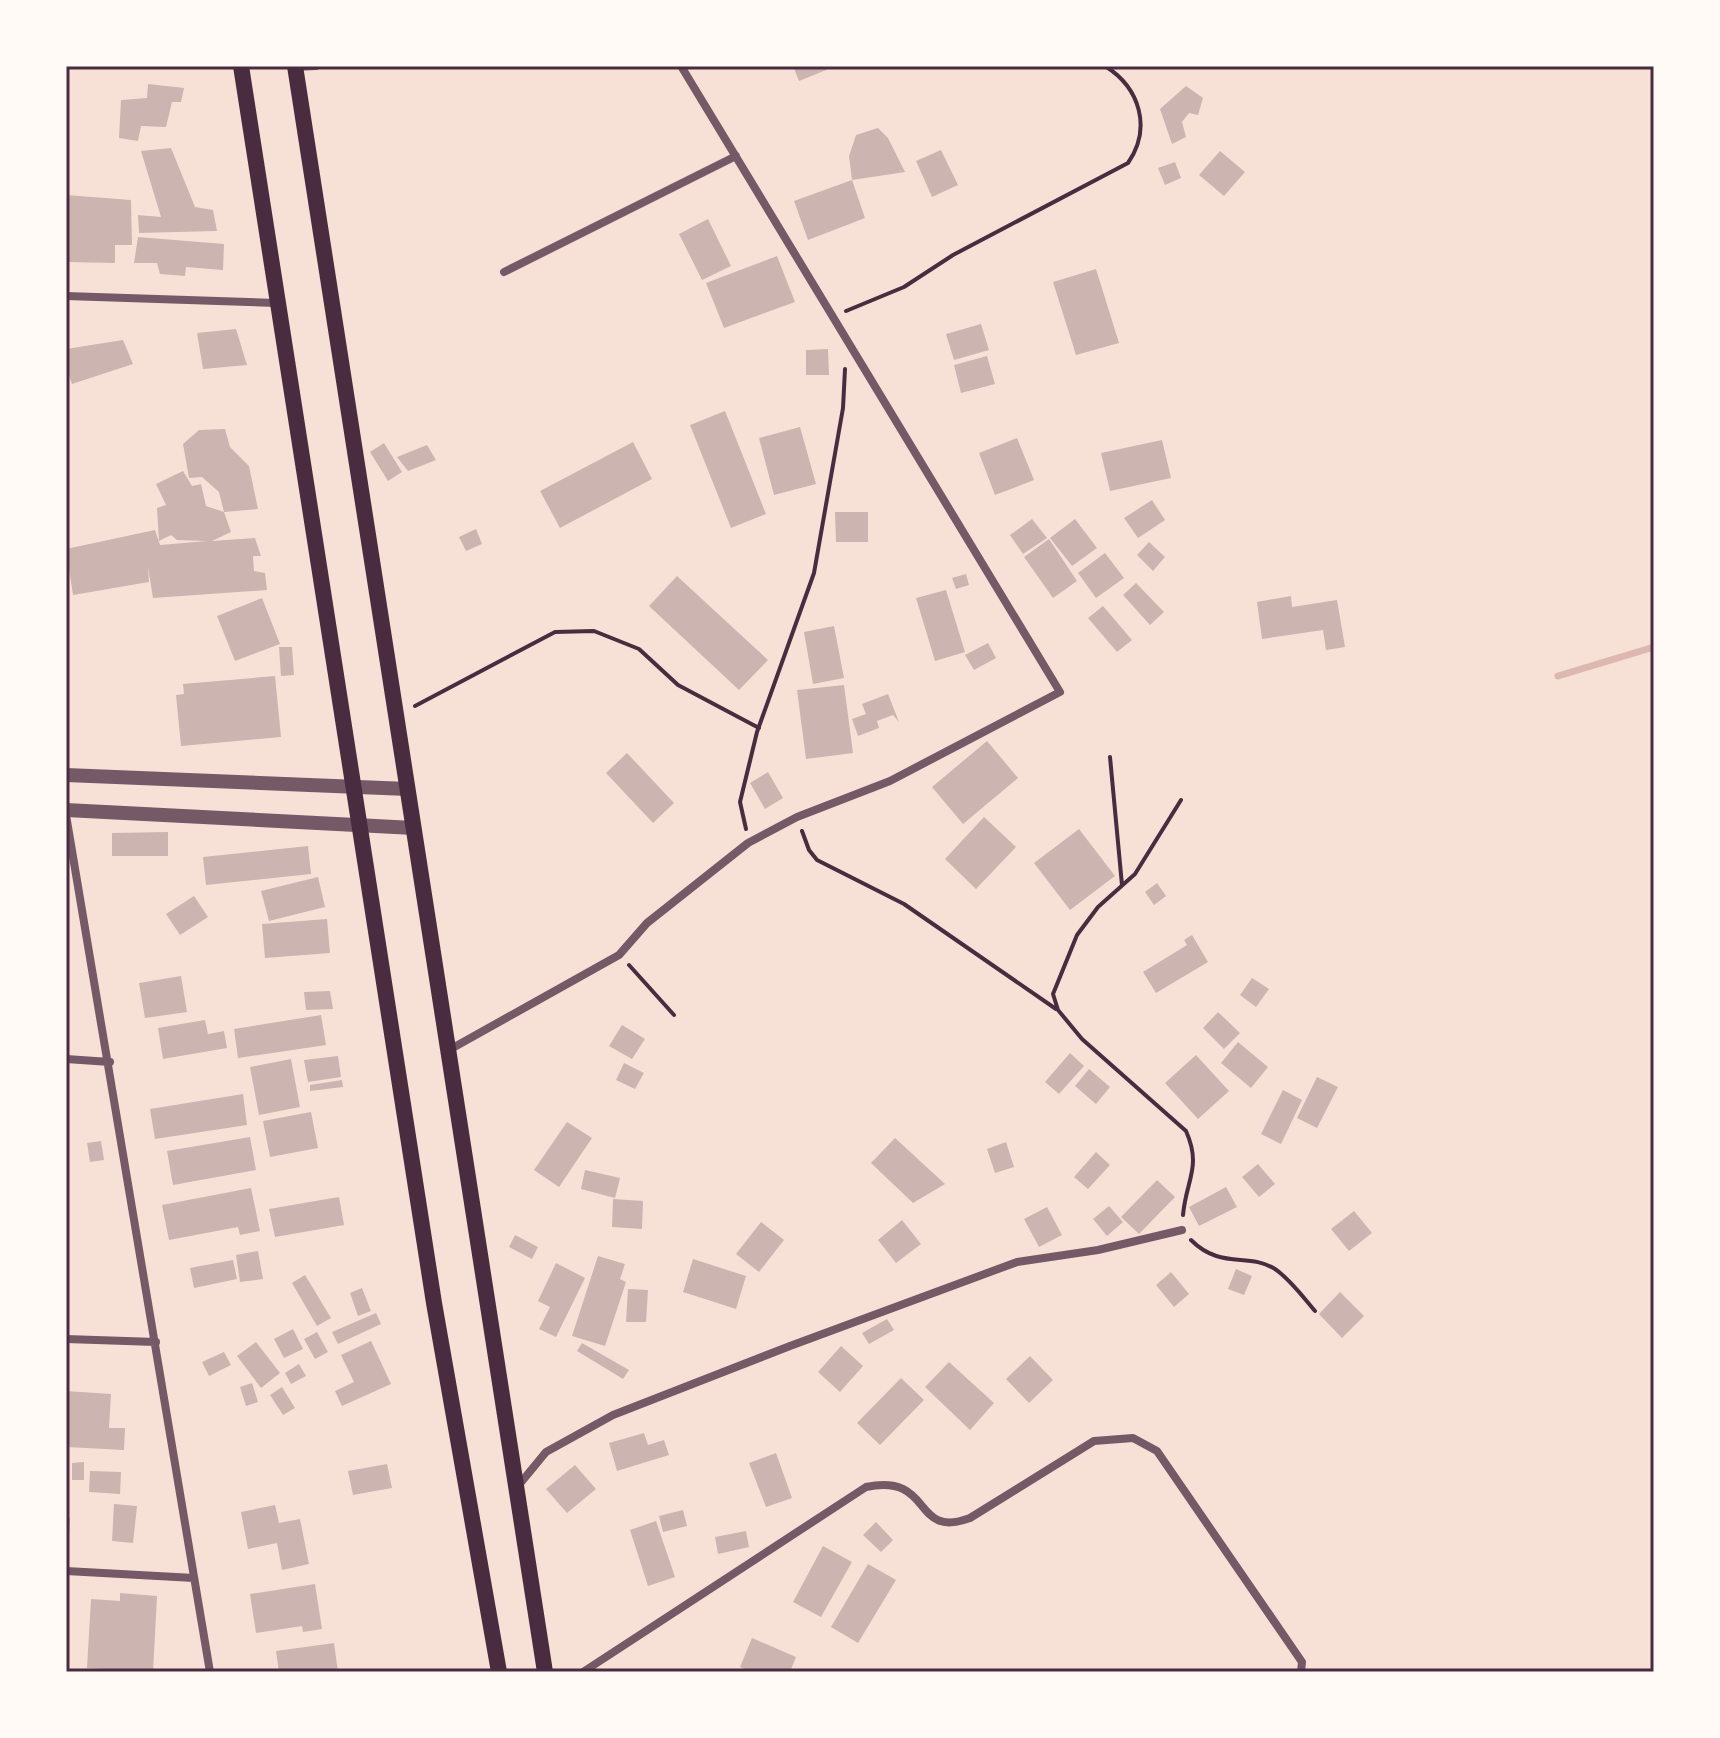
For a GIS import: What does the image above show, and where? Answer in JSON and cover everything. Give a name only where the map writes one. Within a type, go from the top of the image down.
[{"type":"main road","points":[[241,66],[434,1303],[499,1672]]},
{"type":"main road","points":[[295,67],[545,1672]]},
{"type":"street","points":[[295,67],[316,66]]},
{"type":"street","points":[[448,1050],[619,955],[647,923],[748,843],[797,817],[890,781],[1060,692],[681,66]]},
{"type":"street","points":[[504,272],[736,156]]},
{"type":"street","points":[[66,296],[278,303]]},
{"type":"street","points":[[66,775],[408,789]]},
{"type":"street","points":[[210,1672],[66,812],[414,828]]},
{"type":"street","points":[[66,1059],[110,1062]]},
{"type":"street","points":[[515,1490],[546,1452],[600,1422],[745,1363],[1017,1262],[1098,1250],[1182,1230]]},
{"type":"street","points":[[66,1339],[156,1342]]},
{"type":"street","points":[[583,1672],[866,1487],[889,1482],[909,1489],[935,1521],[951,1525],[970,1518],[1094,1441],[1133,1438],[1157,1451],[1302,1662],[1301,1672]]},
{"type":"street","points":[[66,1571],[194,1578]]},
{"type":"path","points":[[833,316],[904,287],[953,255],[1128,163],[1138,149],[1143,125],[1141,115],[1138,104],[1118,74],[1105,66]]},
{"type":"path","points":[[748,843],[740,802],[759,728],[814,573],[843,408],[849,343]]},
{"type":"path","points":[[397,719],[422,701],[555,632],[594,631],[639,649],[678,685],[759,728]]},
{"type":"path","points":[[1110,757],[1122,885]]},
{"type":"path","points":[[1058,1010],[1053,994],[1077,935],[1098,907],[1135,874],[1181,800]]},
{"type":"path","points":[[797,817],[809,850],[817,860],[904,904],[1058,1010],[1082,1039],[1186,1131],[1195,1151],[1182,1230],[1201,1250],[1227,1261],[1273,1268],[1315,1311]]},
{"type":"path","points":[[619,955],[674,1015]]},
{"type":"building","points":[[793,66],[836,66],[799,81]]},
{"type":"building","points":[[148,84],[184,88],[181,102],[172,102],[166,127],[141,126],[138,141],[119,138],[121,100],[147,98]]},
{"type":"building","points":[[1186,86],[1203,98],[1198,115],[1189,113],[1182,122],[1186,137],[1172,144],[1160,109]]},
{"type":"building","points":[[878,128],[888,138],[905,172],[852,180],[849,156],[856,135]]},
{"type":"building","points":[[171,148],[195,207],[213,210],[217,231],[139,233],[138,215],[161,217],[141,151]]},
{"type":"building","points":[[941,150],[958,185],[932,197],[916,161]]},
{"type":"building","points":[[1220,151],[1245,172],[1224,196],[1199,175]]},
{"type":"building","points":[[1175,162],[1181,178],[1165,185],[1158,168]]},
{"type":"building","points":[[852,180],[865,218],[808,240],[794,201]]},
{"type":"building","points":[[66,195],[131,200],[132,245],[115,245],[115,263],[66,262]]},
{"type":"building","points":[[708,219],[731,266],[702,280],[679,234]]},
{"type":"building","points":[[138,237],[224,244],[223,270],[186,267],[185,276],[160,274],[157,263],[134,263]]},
{"type":"building","points":[[777,256],[795,302],[724,328],[706,283]]},
{"type":"building","points":[[1096,269],[1119,343],[1076,355],[1053,282]]},
{"type":"building","points":[[981,324],[989,350],[954,360],[946,334]]},
{"type":"building","points":[[236,329],[247,365],[203,369],[197,333]]},
{"type":"building","points":[[123,340],[133,364],[72,384],[66,367],[66,349]]},
{"type":"building","points":[[828,349],[829,375],[806,375],[806,350]]},
{"type":"building","points":[[987,356],[995,384],[961,393],[954,365]]},
{"type":"building","points":[[725,411],[766,514],[731,528],[690,425]]},
{"type":"building","points":[[800,427],[816,484],[774,495],[759,438]]},
{"type":"building","points":[[225,429],[230,447],[249,466],[258,509],[224,512],[219,492],[202,477],[189,478],[183,444],[199,430]]},
{"type":"building","points":[[1017,438],[1034,480],[995,495],[979,453]]},
{"type":"building","points":[[1162,440],[1171,478],[1110,491],[1101,453]]},
{"type":"building","points":[[633,442],[652,479],[560,528],[540,491]]},
{"type":"building","points":[[384,443],[402,472],[388,481],[370,452]]},
{"type":"building","points":[[427,445],[436,460],[408,471],[397,457]]},
{"type":"building","points":[[183,471],[192,486],[201,484],[206,506],[224,512],[231,532],[212,541],[255,538],[261,556],[253,556],[254,571],[265,573],[267,590],[153,598],[148,567],[149,582],[73,595],[66,549],[155,530],[160,545],[207,541],[177,540],[171,535],[159,541],[157,508],[166,505],[156,484]]},
{"type":"building","points":[[1152,500],[1165,520],[1138,538],[1124,518]]},
{"type":"building","points":[[835,512],[868,512],[868,542],[836,542]]},
{"type":"building","points":[[1032,519],[1047,538],[1023,554],[1010,535]]},
{"type":"building","points":[[1075,519],[1097,548],[1072,566],[1050,538]]},
{"type":"building","points":[[476,529],[482,544],[466,551],[459,537]]},
{"type":"building","points":[[1049,539],[1077,581],[1053,598],[1024,557]]},
{"type":"building","points":[[1149,542],[1165,557],[1153,571],[1137,555]]},
{"type":"building","points":[[1105,553],[1124,578],[1096,598],[1078,573]]},
{"type":"building","points":[[966,574],[969,585],[956,589],[952,578]]},
{"type":"building","points":[[677,576],[768,660],[739,690],[649,606]]},
{"type":"building","points":[[1136,583],[1164,612],[1150,625],[1123,595]]},
{"type":"building","points":[[946,590],[965,652],[935,661],[916,598]]},
{"type":"building","points":[[1291,596],[1292,607],[1337,600],[1345,647],[1326,650],[1323,630],[1262,639],[1257,602]]},
{"type":"building","points":[[262,598],[280,644],[235,661],[217,616]]},
{"type":"building","points":[[1103,606],[1132,640],[1117,652],[1088,618]]},
{"type":"building","points":[[834,626],[844,678],[813,684],[804,632]]},
{"type":"building","points":[[988,643],[996,658],[974,670],[965,655]]},
{"type":"building","points":[[279,647],[292,647],[294,675],[281,676]]},
{"type":"building","points":[[275,676],[281,737],[181,746],[176,695],[184,694],[183,684]]},
{"type":"building","points":[[844,685],[853,753],[806,759],[797,690]]},
{"type":"building","points":[[888,694],[899,722],[893,715],[877,721],[879,728],[858,736],[852,719],[866,714],[862,704]]},
{"type":"building","points":[[987,741],[1018,778],[963,824],[932,787]]},
{"type":"building","points":[[627,753],[674,803],[653,823],[606,773]]},
{"type":"building","points":[[768,772],[783,798],[765,809],[750,783]]},
{"type":"building","points":[[984,817],[1016,847],[976,889],[945,859]]},
{"type":"building","points":[[1079,829],[1115,876],[1070,910],[1034,863]]},
{"type":"building","points":[[168,832],[168,856],[112,856],[112,833]]},
{"type":"building","points":[[308,846],[311,874],[206,885],[203,857]]},
{"type":"building","points":[[318,877],[325,907],[269,921],[261,891]]},
{"type":"building","points":[[1157,883],[1166,896],[1154,905],[1145,892]]},
{"type":"building","points":[[194,896],[208,917],[180,935],[166,914]]},
{"type":"building","points":[[327,919],[330,953],[265,958],[262,924]]},
{"type":"building","points":[[1192,935],[1208,962],[1156,993],[1143,972],[1187,945],[1184,940]]},
{"type":"building","points":[[181,976],[187,1012],[145,1018],[139,983]]},
{"type":"building","points":[[1252,978],[1269,989],[1256,1007],[1240,995]]},
{"type":"building","points":[[330,991],[333,1009],[306,1010],[304,992]]},
{"type":"building","points":[[1218,1012],[1240,1033],[1224,1049],[1203,1028]]},
{"type":"building","points":[[321,1015],[326,1045],[238,1058],[234,1029]]},
{"type":"building","points":[[205,1020],[208,1034],[224,1031],[227,1048],[163,1059],[158,1028]]},
{"type":"building","points":[[622,1025],[645,1039],[632,1059],[609,1046]]},
{"type":"building","points":[[1238,1042],[1268,1067],[1251,1088],[1221,1063]]},
{"type":"building","points":[[1070,1053],[1084,1066],[1059,1094],[1045,1082]]},
{"type":"building","points":[[1196,1055],[1229,1091],[1198,1119],[1165,1083]]},
{"type":"building","points":[[338,1056],[341,1077],[308,1082],[304,1060]]},
{"type":"building","points":[[291,1059],[300,1107],[259,1115],[250,1067]]},
{"type":"building","points":[[624,1063],[644,1073],[635,1089],[616,1080]]},
{"type":"building","points":[[1089,1069],[1110,1087],[1096,1104],[1075,1086]]},
{"type":"building","points":[[1317,1077],[1338,1087],[1317,1128],[1297,1118]]},
{"type":"building","points":[[342,1080],[343,1087],[310,1091],[310,1085]]},
{"type":"building","points":[[1283,1090],[1302,1100],[1281,1144],[1261,1134]]},
{"type":"building","points":[[243,1094],[247,1125],[155,1139],[150,1109]]},
{"type":"building","points":[[311,1112],[318,1148],[270,1157],[263,1121]]},
{"type":"building","points":[[567,1122],[592,1138],[559,1187],[534,1170]]},
{"type":"building","points":[[250,1137],[256,1170],[173,1185],[167,1151]]},
{"type":"building","points":[[895,1138],[945,1184],[913,1203],[871,1163]]},
{"type":"building","points":[[101,1141],[104,1160],[90,1162],[87,1143]]},
{"type":"building","points":[[1006,1142],[1014,1167],[995,1173],[987,1149]]},
{"type":"building","points":[[1096,1152],[1110,1165],[1088,1189],[1074,1177]]},
{"type":"building","points":[[1258,1164],[1275,1184],[1259,1197],[1242,1177]]},
{"type":"building","points":[[585,1170],[620,1178],[615,1198],[581,1189]]},
{"type":"building","points":[[1157,1180],[1175,1197],[1139,1234],[1121,1217]]},
{"type":"building","points":[[1226,1187],[1237,1207],[1199,1226],[1189,1207]]},
{"type":"building","points":[[251,1188],[260,1231],[240,1235],[238,1227],[169,1240],[162,1205]]},
{"type":"building","points":[[339,1197],[344,1225],[275,1237],[269,1209]]},
{"type":"building","points":[[613,1199],[643,1201],[642,1229],[612,1227]]},
{"type":"building","points":[[1109,1206],[1123,1222],[1107,1236],[1093,1219]]},
{"type":"building","points":[[1047,1207],[1062,1235],[1039,1247],[1024,1219]]},
{"type":"building","points":[[1354,1211],[1372,1233],[1349,1251],[1331,1229]]},
{"type":"building","points":[[902,1220],[921,1244],[896,1263],[878,1240]]},
{"type":"building","points":[[761,1222],[784,1240],[759,1272],[736,1254]]},
{"type":"building","points":[[515,1235],[538,1247],[532,1259],[509,1247]]},
{"type":"building","points":[[258,1251],[263,1279],[240,1282],[236,1255]]},
{"type":"building","points":[[598,1256],[625,1264],[620,1279],[626,1282],[605,1346],[572,1336]]},
{"type":"building","points":[[693,1259],[746,1276],[736,1309],[683,1292]]},
{"type":"building","points":[[233,1260],[237,1279],[194,1288],[190,1268]]},
{"type":"building","points":[[556,1263],[585,1278],[556,1337],[539,1329],[550,1307],[538,1301]]},
{"type":"building","points":[[1236,1269],[1252,1276],[1244,1295],[1228,1289]]},
{"type":"building","points":[[1171,1272],[1189,1294],[1174,1307],[1156,1285]]},
{"type":"building","points":[[305,1275],[331,1318],[317,1326],[292,1283]]},
{"type":"building","points":[[362,1288],[371,1311],[358,1316],[350,1293]]},
{"type":"building","points":[[628,1289],[648,1290],[646,1322],[626,1322]]},
{"type":"building","points":[[1340,1292],[1364,1316],[1342,1338],[1319,1314]]},
{"type":"building","points":[[376,1313],[381,1324],[338,1344],[332,1332]]},
{"type":"building","points":[[887,1319],[894,1330],[869,1344],[862,1333]]},
{"type":"building","points":[[293,1329],[303,1349],[284,1358],[274,1339]]},
{"type":"building","points":[[317,1332],[328,1352],[315,1359],[304,1339]]},
{"type":"building","points":[[371,1341],[391,1384],[342,1406],[335,1391],[354,1382],[341,1355]]},
{"type":"building","points":[[256,1342],[280,1373],[261,1388],[237,1356]]},
{"type":"building","points":[[582,1343],[629,1370],[623,1379],[577,1351]]},
{"type":"building","points":[[841,1346],[863,1366],[840,1392],[818,1372]]},
{"type":"building","points":[[224,1352],[231,1365],[209,1376],[202,1362]]},
{"type":"building","points":[[1030,1356],[1053,1380],[1029,1403],[1006,1379]]},
{"type":"building","points":[[949,1362],[994,1403],[970,1430],[925,1387]]},
{"type":"building","points":[[299,1364],[306,1376],[291,1384],[285,1373]]},
{"type":"building","points":[[901,1378],[924,1400],[880,1445],[857,1423]]},
{"type":"building","points":[[252,1383],[258,1402],[246,1406],[240,1387]]},
{"type":"building","points":[[282,1387],[295,1408],[283,1415],[270,1395]]},
{"type":"building","points":[[66,1391],[111,1394],[109,1428],[125,1428],[124,1450],[66,1447]]},
{"type":"building","points":[[644,1433],[648,1445],[664,1440],[669,1455],[617,1471],[609,1443]]},
{"type":"building","points":[[776,1453],[792,1498],[766,1507],[749,1463]]},
{"type":"building","points":[[84,1462],[84,1480],[72,1480],[72,1463]]},
{"type":"building","points":[[387,1464],[392,1488],[353,1495],[348,1471]]},
{"type":"building","points":[[575,1465],[596,1489],[567,1513],[546,1489]]},
{"type":"building","points":[[90,1471],[121,1472],[120,1494],[89,1492]]},
{"type":"building","points":[[114,1504],[137,1506],[133,1543],[112,1541]]},
{"type":"building","points":[[275,1505],[279,1523],[300,1519],[309,1564],[282,1570],[277,1543],[248,1549],[241,1512]]},
{"type":"building","points":[[683,1510],[687,1526],[663,1532],[659,1516]]},
{"type":"building","points":[[66,1518],[70,1518],[69,1538],[66,1538]]},
{"type":"building","points":[[656,1521],[675,1577],[648,1586],[630,1530]]},
{"type":"building","points":[[876,1522],[893,1540],[881,1552],[863,1535]]},
{"type":"building","points":[[746,1531],[749,1547],[718,1554],[715,1537]]},
{"type":"building","points":[[823,1546],[852,1562],[821,1617],[793,1602]]},
{"type":"building","points":[[868,1564],[896,1580],[858,1643],[831,1627]]},
{"type":"building","points":[[315,1584],[322,1629],[303,1632],[302,1626],[256,1633],[250,1594]]},
{"type":"building","points":[[120,1593],[157,1596],[153,1672],[87,1668],[91,1599],[120,1601]]},
{"type":"building","points":[[752,1638],[796,1657],[790,1672],[752,1672],[740,1667]]},
{"type":"building","points":[[334,1643],[338,1672],[279,1672],[276,1651]]},
{"type":"waterway","points":[[1558,676],[1654,647]]}]
